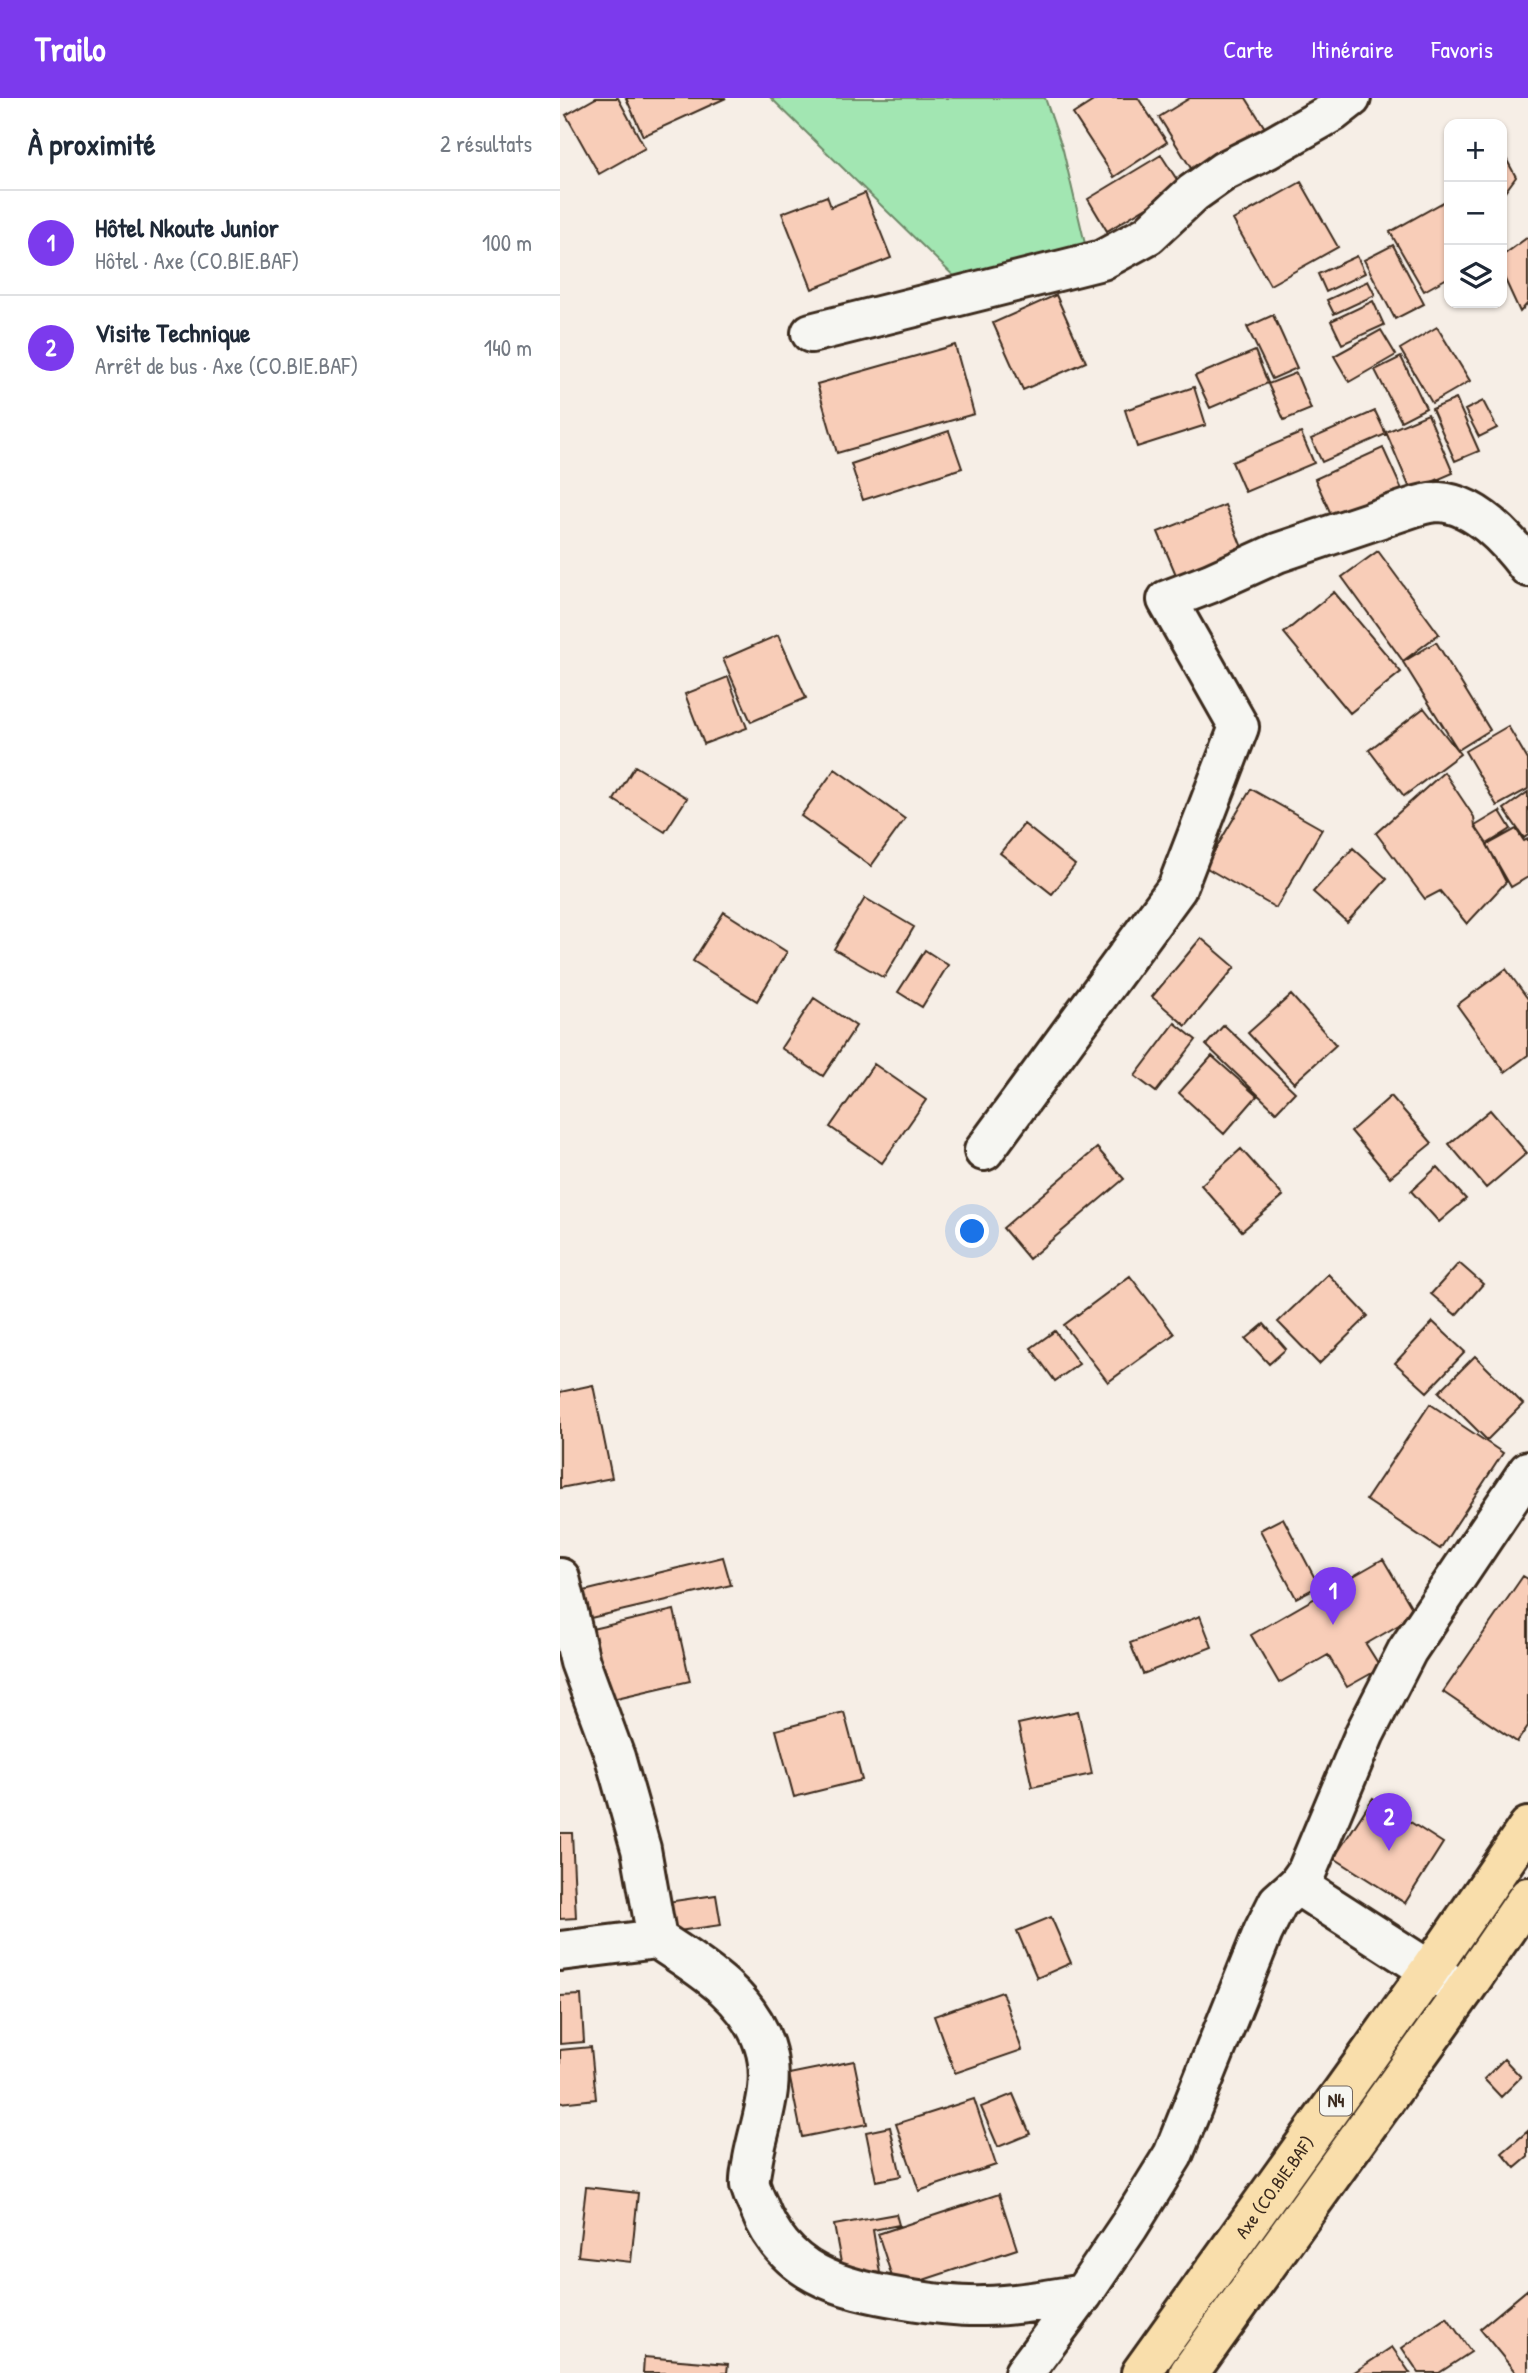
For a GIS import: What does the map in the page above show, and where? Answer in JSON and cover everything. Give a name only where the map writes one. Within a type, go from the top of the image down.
[{"type":"highway","name":"Axe (CO.BIE.BAF)","points":[[1141,2373],[1429,1971],[1528,1826]]},
{"type":"highway","name":"Axe (CO.BIE.BAF)","points":[[1189,2373],[1463,1992],[1528,1897]]},
{"type":"street","points":[[811,334],[1102,260],[1148,235],[1193,193],[1224,171],[1333,112],[1350,98]]},
{"type":"street","points":[[984,1151],[1177,888],[1239,727],[1167,600],[1277,553],[1417,506],[1438,502],[1455,505],[1476,515],[1516,550],[1528,567]]},
{"type":"street","points":[[1024,2373],[1083,2294],[1173,2155],[1263,1932],[1278,1902],[1297,1885],[1307,1871],[1365,1733],[1407,1651],[1528,1471]]},
{"type":"street","points":[[560,1578],[580,1662],[615,1757],[641,1849],[657,1939]]},
{"type":"street","points":[[1297,1885],[1463,1992]]},
{"type":"street","points":[[560,1951],[657,1939],[712,1976],[744,2008],[764,2044],[771,2078],[750,2183],[763,2220],[781,2248],[801,2266],[826,2280],[857,2289],[934,2303],[984,2306],[1037,2302],[1083,2294]]},
{"type":"green space","points":[[771,98],[1045,98],[1063,150],[1089,261],[968,290]]},
{"type":"building","points":[[596,98],[618,98],[645,148],[599,174],[566,115]]},
{"type":"building","points":[[626,98],[726,98],[643,136]]},
{"type":"building","points":[[1098,98],[1138,98],[1167,142],[1114,177],[1073,114]]},
{"type":"building","points":[[1190,98],[1246,98],[1270,136],[1199,181],[1159,117]]},
{"type":"building","points":[[1161,155],[1181,186],[1107,231],[1088,199]]},
{"type":"building","points":[[1507,160],[1516,177],[1507,189]]},
{"type":"building","points":[[1301,182],[1338,247],[1270,285],[1233,220]]},
{"type":"building","points":[[865,193],[891,258],[812,289],[782,213],[827,196],[831,207]]},
{"type":"building","points":[[1444,202],[1444,280],[1424,291],[1390,232]]},
{"type":"building","points":[[1528,237],[1528,303],[1520,312],[1507,284],[1507,252]]},
{"type":"building","points":[[1393,245],[1424,304],[1395,319],[1364,260]]},
{"type":"building","points":[[1357,256],[1365,273],[1326,292],[1318,274]]},
{"type":"building","points":[[1368,281],[1375,295],[1334,314],[1327,300]]},
{"type":"building","points":[[1056,295],[1086,362],[1023,390],[993,323]]},
{"type":"building","points":[[1373,301],[1384,325],[1342,344],[1331,321]]},
{"type":"building","points":[[1273,315],[1297,368],[1272,379],[1247,327]]},
{"type":"building","points":[[1437,327],[1470,381],[1432,403],[1400,349]]},
{"type":"building","points":[[1381,330],[1396,355],[1349,382],[1334,356]]},
{"type":"building","points":[[955,345],[974,414],[837,453],[817,384]]},
{"type":"building","points":[[1255,351],[1268,383],[1210,408],[1195,376]]},
{"type":"building","points":[[1401,357],[1426,408],[1401,421],[1375,370]]},
{"type":"building","points":[[1296,373],[1311,409],[1284,420],[1268,384]]},
{"type":"building","points":[[1194,387],[1206,425],[1137,447],[1125,410]]},
{"type":"building","points":[[1456,399],[1479,451],[1455,461],[1432,409]]},
{"type":"building","points":[[1483,401],[1497,428],[1479,437],[1465,410]]},
{"type":"building","points":[[1375,411],[1386,434],[1322,462],[1311,439]]},
{"type":"building","points":[[1428,414],[1453,473],[1411,491],[1386,432]]},
{"type":"building","points":[[949,431],[962,468],[863,500],[851,464]]},
{"type":"building","points":[[1301,433],[1314,463],[1245,492],[1232,462]]},
{"type":"building","points":[[1383,448],[1404,494],[1336,525],[1315,479]]},
{"type":"building","points":[[1225,505],[1245,555],[1179,582],[1158,532]]},
{"type":"building","points":[[1378,551],[1439,634],[1403,661],[1342,577]]},
{"type":"building","points":[[1334,592],[1401,672],[1350,713],[1284,633]]},
{"type":"building","points":[[778,635],[806,698],[751,722],[723,659]]},
{"type":"building","points":[[1436,642],[1490,730],[1458,750],[1403,662]]},
{"type":"building","points":[[728,677],[747,728],[704,744],[685,694]]},
{"type":"building","points":[[1424,708],[1460,754],[1404,796],[1369,750]]},
{"type":"building","points":[[1508,726],[1528,760],[1528,789],[1497,806],[1465,751]]},
{"type":"building","points":[[635,766],[687,798],[665,832],[614,800]]},
{"type":"building","points":[[835,769],[905,819],[871,866],[801,816]]},
{"type":"building","points":[[1444,772],[1474,817],[1475,826],[1506,882],[1467,924],[1440,891],[1425,899],[1376,833]]},
{"type":"building","points":[[1251,789],[1322,829],[1276,908],[1205,867]]},
{"type":"building","points":[[1528,792],[1528,835],[1524,838],[1504,809]]},
{"type":"building","points":[[1500,811],[1511,829],[1487,844],[1475,826]]},
{"type":"building","points":[[1024,824],[1075,865],[1052,894],[1000,853]]},
{"type":"building","points":[[1516,829],[1524,841],[1528,839],[1528,877],[1511,887],[1487,845]]},
{"type":"building","points":[[1353,848],[1387,879],[1347,922],[1313,892]]},
{"type":"building","points":[[865,898],[914,927],[884,978],[834,949]]},
{"type":"building","points":[[724,912],[787,952],[757,1001],[693,961]]},
{"type":"building","points":[[1201,938],[1235,967],[1186,1026],[1152,997]]},
{"type":"building","points":[[925,950],[948,965],[922,1007],[898,992]]},
{"type":"building","points":[[1506,969],[1528,999],[1528,1055],[1505,1072],[1457,1005]]},
{"type":"building","points":[[1291,995],[1336,1045],[1294,1083],[1248,1033]]},
{"type":"building","points":[[814,998],[856,1026],[823,1076],[781,1048]]},
{"type":"building","points":[[1175,1023],[1196,1040],[1156,1092],[1135,1076]]},
{"type":"building","points":[[1224,1025],[1295,1092],[1276,1112],[1206,1045]]},
{"type":"building","points":[[1212,1056],[1257,1096],[1224,1134],[1179,1093]]},
{"type":"building","points":[[874,1064],[926,1100],[882,1163],[830,1127]]},
{"type":"building","points":[[1391,1096],[1432,1143],[1390,1177],[1351,1131]]},
{"type":"building","points":[[1490,1110],[1527,1153],[1486,1188],[1449,1144]]},
{"type":"building","points":[[1097,1148],[1124,1179],[1029,1259],[1003,1228]]},
{"type":"building","points":[[1241,1149],[1283,1196],[1242,1231],[1201,1185]]},
{"type":"building","points":[[1437,1167],[1466,1199],[1439,1222],[1411,1191]]},
{"type":"building","points":[[1459,1263],[1483,1284],[1456,1315],[1431,1294]]},
{"type":"building","points":[[1328,1274],[1368,1316],[1319,1364],[1278,1322]]},
{"type":"building","points":[[1130,1276],[1174,1334],[1108,1382],[1064,1325]]},
{"type":"building","points":[[1433,1322],[1465,1352],[1427,1392],[1395,1363]]},
{"type":"building","points":[[1264,1324],[1286,1349],[1269,1364],[1246,1339]]},
{"type":"building","points":[[1055,1331],[1079,1364],[1055,1381],[1031,1348]]},
{"type":"building","points":[[1475,1356],[1523,1404],[1487,1440],[1439,1392]]},
{"type":"building","points":[[593,1385],[612,1478],[560,1488],[560,1392]]},
{"type":"building","points":[[1430,1404],[1503,1453],[1440,1549],[1366,1500]]},
{"type":"building","points":[[1283,1518],[1319,1586],[1296,1598],[1260,1530]]},
{"type":"building","points":[[723,1557],[731,1585],[582,1620],[576,1593]]},
{"type":"building","points":[[1383,1559],[1416,1615],[1366,1644],[1381,1668],[1347,1687],[1328,1655],[1279,1683],[1251,1635]]},
{"type":"building","points":[[1523,1576],[1528,1579],[1528,1726],[1517,1742],[1443,1692]]},
{"type":"building","points":[[674,1610],[690,1681],[608,1700],[592,1629]]},
{"type":"building","points":[[1200,1616],[1212,1647],[1143,1674],[1130,1643]]},
{"type":"building","points":[[1078,1711],[1092,1774],[1032,1787],[1018,1724]]},
{"type":"building","points":[[844,1712],[862,1780],[794,1797],[776,1730]]},
{"type":"building","points":[[1373,1798],[1443,1843],[1405,1903],[1334,1858]]},
{"type":"building","points":[[560,1833],[572,1833],[576,1918],[560,1919]]},
{"type":"building","points":[[716,1895],[721,1925],[664,1933],[660,1903]]},
{"type":"building","points":[[1051,1917],[1071,1963],[1037,1978],[1017,1931]]},
{"type":"building","points":[[1002,1992],[1022,2050],[955,2073],[934,2016]]},
{"type":"building","points":[[581,1995],[584,2042],[560,2044],[560,1996]]},
{"type":"building","points":[[591,2047],[596,2099],[560,2103],[560,2050]]},
{"type":"building","points":[[1504,2059],[1521,2077],[1501,2097],[1484,2079]]},
{"type":"building","points":[[854,2061],[867,2124],[802,2137],[789,2074]]},
{"type":"building","points":[[1013,2094],[1030,2134],[998,2147],[981,2107]]},
{"type":"building","points":[[974,2099],[996,2165],[919,2191],[896,2124]]},
{"type":"building","points":[[890,2127],[901,2176],[876,2181],[866,2132]]},
{"type":"building","points":[[1528,2131],[1528,2157],[1515,2168],[1502,2153]]},
{"type":"building","points":[[586,2187],[638,2193],[631,2262],[578,2256]]},
{"type":"building","points":[[999,2194],[1017,2249],[896,2289],[878,2234]]},
{"type":"building","points":[[896,2214],[899,2225],[873,2230],[880,2273],[844,2279],[834,2225]]},
{"type":"building","points":[[1528,2289],[1528,2373],[1516,2373],[1480,2329]]},
{"type":"building","points":[[1447,2317],[1471,2352],[1439,2373],[1419,2373],[1402,2348]]},
{"type":"building","points":[[1392,2347],[1410,2373],[1353,2373]]},
{"type":"building","points":[[644,2357],[728,2364],[727,2373],[643,2373]]},
{"type":"place","name":"Hôtel Nkoute Junior","points":[[1333,1625]]},
{"type":"place","name":"Visite Technique","points":[[1389,1851]]}]
